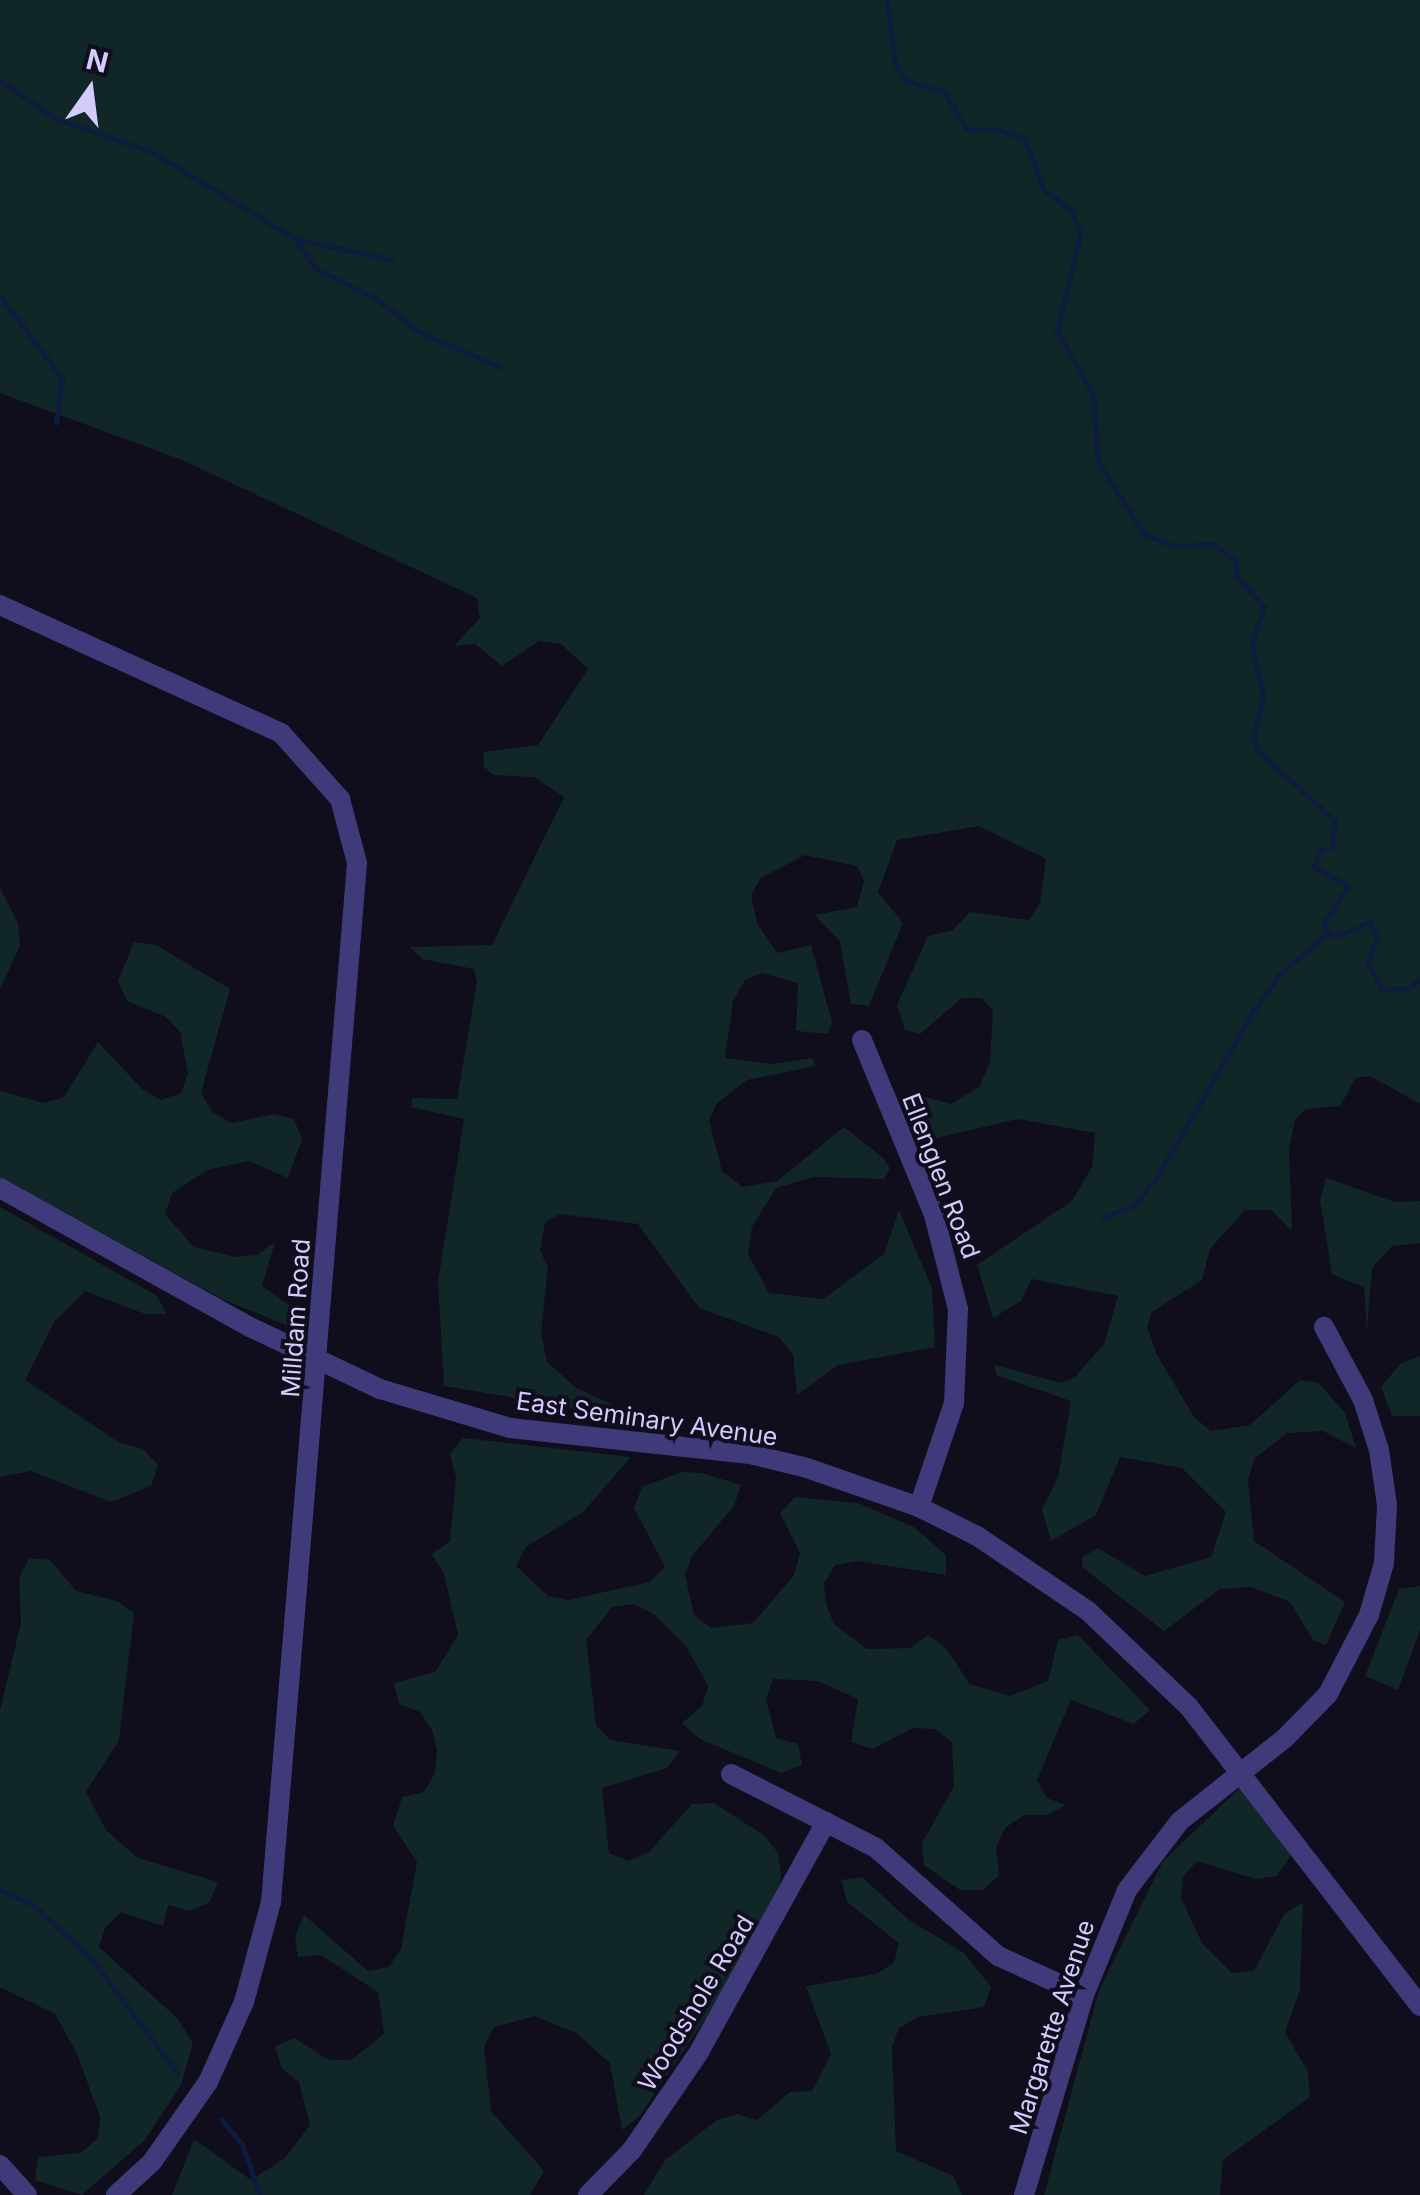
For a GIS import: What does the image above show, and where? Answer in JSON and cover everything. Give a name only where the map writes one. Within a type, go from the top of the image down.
[{"type":"street","name":"Milldam Road","points":[[0,604],[281,733],[324,774],[340,799],[357,862],[278,1853],[261,1944],[228,2044],[208,2082],[152,2162],[116,2195]]},
{"type":"street","name":"Ellenglen Road","points":[[862,1040],[934,1214],[958,1308],[954,1403],[918,1506]]},
{"type":"street","name":"East Seminary Avenue","points":[[0,1188],[316,1362],[380,1389],[510,1428],[750,1454],[918,1506],[1033,1570],[1088,1611],[1190,1706],[1420,2006]]},
{"type":"street","name":"Margarette Avenue","points":[[1024,2195],[1084,1995],[1120,1905],[1152,1854],[1180,1821],[1243,1772],[1328,1694],[1357,1644],[1384,1562],[1386,1505],[1379,1450],[1363,1400],[1324,1327]]},
{"type":"street","points":[[730,1774],[894,1860],[998,1956],[1084,1995]]},
{"type":"street","name":"Woodshole Road","points":[[588,2195],[632,2150],[699,2052],[826,1822]]},
{"type":"street","points":[[0,2165],[27,2195]]},
{"type":"green space","points":[[0,0],[1420,0],[1420,1104],[1370,1076],[1356,1078],[1340,1106],[1306,1109],[1295,1119],[1289,1150],[1292,1231],[1271,1210],[1245,1210],[1210,1249],[1202,1280],[1152,1312],[1147,1326],[1156,1353],[1194,1417],[1211,1431],[1250,1425],[1300,1380],[1319,1383],[1345,1413],[1356,1448],[1323,1431],[1287,1433],[1254,1459],[1248,1480],[1254,1541],[1345,1602],[1326,1645],[1313,1640],[1290,1602],[1251,1587],[1220,1589],[1164,1631],[1082,1567],[1082,1557],[1098,1548],[1145,1576],[1211,1557],[1226,1512],[1182,1468],[1120,1457],[1096,1515],[1051,1541],[1042,1509],[1058,1477],[1071,1401],[996,1375],[995,1365],[1062,1383],[1075,1377],[1104,1344],[1118,1296],[1032,1279],[1021,1301],[993,1318],[977,1265],[1072,1201],[1092,1167],[1095,1133],[1018,1119],[936,1138],[915,1094],[951,1104],[979,1087],[990,1062],[993,1011],[982,998],[962,998],[920,1034],[905,1030],[897,1005],[928,936],[953,930],[970,912],[1029,920],[1040,903],[1046,859],[979,826],[897,840],[878,892],[903,923],[869,1006],[851,1004],[840,941],[814,915],[857,907],[864,881],[857,866],[805,855],[761,878],[751,895],[757,923],[777,953],[811,945],[832,1022],[828,1034],[796,1031],[798,983],[762,973],[745,980],[733,1001],[725,1058],[771,1064],[812,1058],[816,1066],[747,1080],[717,1103],[709,1120],[722,1171],[743,1187],[777,1181],[844,1127],[883,1158],[890,1168],[884,1179],[813,1177],[776,1188],[752,1227],[748,1254],[769,1293],[823,1299],[884,1254],[899,1210],[932,1288],[935,1347],[838,1365],[797,1395],[793,1355],[779,1337],[699,1308],[638,1224],[560,1214],[545,1222],[540,1250],[548,1268],[541,1332],[547,1362],[575,1387],[642,1419],[444,1386],[438,1282],[464,1119],[411,1107],[412,1098],[457,1099],[477,982],[474,969],[422,959],[410,947],[492,945],[564,797],[534,777],[494,775],[484,767],[483,752],[538,745],[588,669],[561,644],[539,641],[502,666],[475,644],[454,646],[480,618],[477,598],[182,460],[0,393]]},
{"type":"green space","points":[[0,888],[18,923],[20,946],[0,989]]},
{"type":"green space","points":[[134,942],[156,945],[230,989],[201,1093],[212,1112],[232,1123],[273,1114],[294,1119],[302,1139],[288,1178],[249,1161],[207,1170],[172,1193],[165,1214],[194,1247],[236,1257],[257,1255],[275,1242],[262,1286],[297,1311],[304,1332],[222,1299],[0,1177],[0,1091],[44,1103],[64,1097],[98,1042],[142,1089],[161,1100],[181,1093],[188,1073],[180,1032],[166,1017],[127,1001],[118,981]]},
{"type":"green space","points":[[1326,1178],[1395,1202],[1420,1201],[1420,1243],[1392,1246],[1372,1268],[1367,1331],[1364,1287],[1332,1274],[1320,1200]]},
{"type":"green space","points":[[0,1207],[156,1295],[167,1314],[145,1314],[85,1291],[54,1322],[25,1380],[120,1443],[143,1449],[158,1465],[151,1486],[111,1502],[31,1471],[0,1477]]},
{"type":"green space","points":[[1420,1356],[1420,1416],[1392,1416],[1381,1387],[1400,1364]]},
{"type":"green space","points":[[463,1438],[631,1457],[583,1512],[526,1547],[516,1566],[548,1596],[568,1600],[650,1582],[665,1567],[634,1508],[642,1487],[681,1472],[702,1473],[741,1485],[734,1506],[692,1556],[685,1575],[694,1615],[711,1628],[753,1623],[794,1575],[800,1553],[780,1513],[795,1497],[858,1503],[914,1527],[946,1555],[946,1575],[857,1561],[835,1565],[824,1583],[826,1604],[834,1624],[867,1649],[910,1648],[928,1635],[945,1647],[970,1684],[1010,1696],[1048,1681],[1058,1640],[1078,1635],[1150,1710],[1134,1724],[1071,1700],[1037,1780],[1047,1798],[1066,1805],[1047,1815],[1024,1815],[1005,1828],[996,1848],[999,1876],[982,1890],[960,1890],[924,1865],[922,1843],[954,1786],[952,1742],[935,1729],[913,1728],[873,1749],[851,1742],[858,1699],[818,1681],[773,1679],[766,1699],[776,1738],[798,1744],[802,1765],[781,1773],[700,1739],[682,1723],[702,1706],[708,1686],[686,1646],[654,1614],[634,1604],[612,1607],[586,1640],[596,1725],[610,1740],[680,1751],[667,1768],[602,1788],[609,1853],[629,1861],[649,1852],[692,1804],[714,1803],[765,1836],[778,1853],[781,1874],[778,1895],[713,2007],[639,2117],[622,2130],[610,2063],[576,2033],[535,2016],[494,2027],[484,2047],[491,2111],[544,2171],[530,2195],[172,2195],[194,2139],[251,2180],[285,2158],[310,2125],[299,2082],[282,2069],[275,2047],[294,2038],[329,2060],[351,2060],[384,2034],[378,1992],[321,1955],[298,1957],[295,1936],[304,1915],[368,1971],[389,1967],[401,1949],[417,1862],[393,1826],[402,1797],[424,1792],[435,1773],[437,1751],[432,1730],[420,1712],[399,1704],[394,1683],[435,1672],[458,1635],[444,1574],[432,1554],[450,1541],[456,1477],[450,1454]]},
{"type":"green space","points":[[29,1558],[50,1560],[76,1591],[117,1601],[134,1613],[119,1740],[86,1792],[106,1830],[138,1858],[218,1882],[210,1902],[190,1911],[168,1905],[163,1926],[121,1912],[105,1928],[99,1947],[178,2019],[193,2043],[181,2085],[145,2140],[82,2195],[35,2180],[38,2157],[81,2153],[98,2138],[100,2117],[77,2054],[55,2014],[0,1987],[0,1710],[21,1623],[19,1579]]},
{"type":"green space","points":[[1420,1586],[1420,1630],[1398,1690],[1365,1676],[1399,1589]]},
{"type":"green space","points":[[1240,1788],[1292,1834],[1290,1857],[1277,1876],[1256,1879],[1197,1861],[1183,1877],[1181,1898],[1202,1943],[1232,1973],[1254,1971],[1284,1914],[1303,1902],[1300,1990],[1285,2032],[1308,2072],[1310,2097],[1223,2160],[1220,2195],[1044,2195],[1099,1990],[1163,1861]]},
{"type":"green space","points":[[862,1877],[909,1920],[964,1953],[991,1987],[984,2007],[918,2017],[899,2028],[892,2047],[896,2151],[953,2176],[962,2195],[644,2195],[665,2160],[717,2120],[737,2114],[757,2120],[790,2092],[812,2091],[831,2054],[806,1986],[876,1974],[894,1963],[899,1943],[847,1902],[841,1880]]},
{"type":"waterway","points":[[887,0],[895,63],[905,81],[944,91],[967,130],[996,129],[1025,139],[1043,189],[1072,211],[1080,234],[1057,332],[1093,394],[1098,462],[1144,534],[1174,546],[1213,544],[1235,560],[1238,578],[1264,607],[1252,645],[1263,696],[1253,735],[1257,750],[1335,821],[1332,847],[1320,851],[1314,867],[1348,886],[1324,923],[1327,933],[1338,936],[1369,922],[1377,937],[1368,962],[1382,989],[1409,988],[1420,979]]},
{"type":"waterway","points":[[0,80],[54,118],[150,151],[296,239],[392,260]]},
{"type":"waterway","points":[[296,239],[315,268],[376,299],[419,332],[500,367]]},
{"type":"waterway","points":[[0,296],[62,379],[56,423]]},
{"type":"waterway","points":[[1103,1218],[1134,1205],[1157,1177],[1252,1013],[1278,976],[1327,933]]},
{"type":"waterway","points":[[0,1889],[35,1906],[95,1963],[178,2074]]},
{"type":"waterway","points":[[221,2119],[242,2144],[260,2195]]}]
